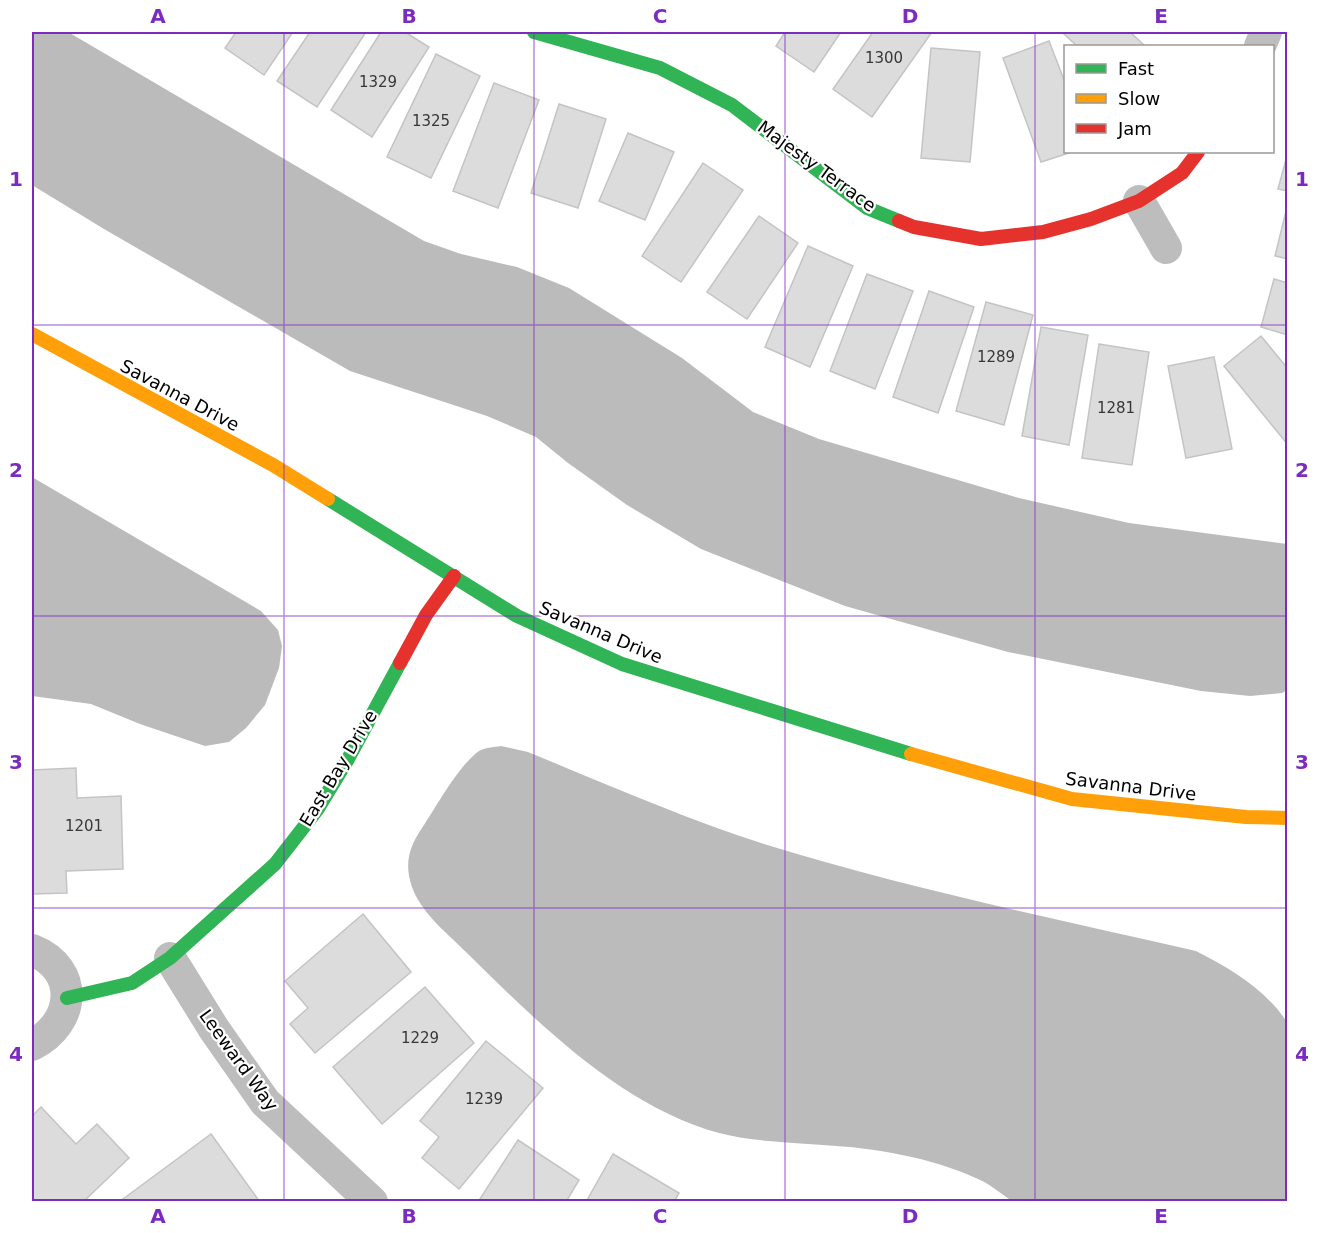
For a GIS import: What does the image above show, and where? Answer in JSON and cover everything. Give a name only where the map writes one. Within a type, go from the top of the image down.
[{"type":"street","name":"Majesty Terrace","points":[[534,32],[660,68],[732,105],[867,208],[914,227],[981,239],[1043,232],[1091,219],[1139,201],[1182,173],[1197,153]]},
{"type":"street","points":[[1139,201],[1166,248]]},
{"type":"street","name":"Savanna Drive","points":[[32,334],[273,465],[517,616],[622,664],[880,746],[1072,799],[1246,818],[1287,818]]},
{"type":"street","name":"East Bay Drive","points":[[67,998],[132,984],[170,958],[275,864],[317,810],[348,759],[426,615],[454,576]]},
{"type":"street","points":[[32,950],[47,957],[58,968],[67,998],[64,1013],[57,1028],[46,1038],[32,1045]]},
{"type":"street","name":"Leeward Way","points":[[170,958],[214,1029],[266,1102],[372,1202]]},
{"type":"shaded area","points":[[32,32],[68,32],[424,241],[461,254],[517,267],[569,288],[682,358],[753,412],[819,439],[1019,498],[1129,523],[1287,544],[1287,690],[1282,693],[1250,696],[1201,691],[1008,652],[845,606],[701,549],[627,505],[536,437],[487,416],[350,371],[32,185]]},
{"type":"shaded area","points":[[32,477],[261,611],[278,630],[282,646],[279,668],[265,705],[246,728],[229,742],[205,746],[140,724],[91,704],[32,696]]},
{"type":"shaded area","points":[[501,746],[528,752],[674,812],[764,844],[871,875],[1196,951],[1222,965],[1257,989],[1287,1022],[1287,1201],[1012,1201],[978,1179],[922,1159],[862,1148],[732,1136],[683,1121],[649,1104],[615,1083],[583,1059],[522,1007],[436,923],[416,897],[408,871],[408,863],[411,849],[418,835],[448,787],[471,757],[481,750]]},
{"type":"building","points":[[236,32],[293,32],[264,75],[225,48]]},
{"type":"building","points":[[310,32],[366,32],[317,107],[277,81]]},
{"type":"building","points":[[381,32],[405,32],[429,47],[372,137],[331,110]]},
{"type":"building","points":[[785,32],[841,32],[814,72],[776,46]]},
{"type":"building","points":[[873,32],[932,32],[872,117],[833,89]]},
{"type":"building","points":[[1066,32],[1130,32],[1144,45],[1076,45],[1064,34]]},
{"type":"building","points":[[1049,41],[1064,80],[1064,153],[1069,153],[1041,162],[1003,58]]},
{"type":"building","points":[[931,48],[980,52],[970,162],[921,158]]},
{"type":"building","points":[[436,54],[480,76],[431,178],[387,157]]},
{"type":"building","points":[[494,83],[539,100],[498,208],[453,191]]},
{"type":"building","points":[[559,104],[606,119],[578,208],[531,193]]},
{"type":"building","points":[[628,133],[674,152],[645,220],[599,201]]},
{"type":"building","points":[[1288,152],[1288,191],[1278,189]]},
{"type":"building","points":[[703,163],[743,190],[681,282],[642,256]]},
{"type":"building","points":[[1288,207],[1288,259],[1275,256]]},
{"type":"building","points":[[759,216],[798,243],[747,319],[707,292]]},
{"type":"building","points":[[808,246],[853,266],[810,367],[765,347]]},
{"type":"building","points":[[867,274],[913,291],[875,389],[830,371]]},
{"type":"building","points":[[1274,279],[1288,283],[1288,335],[1261,327]]},
{"type":"building","points":[[929,291],[974,307],[938,413],[893,397]]},
{"type":"building","points":[[986,302],[1033,315],[1004,425],[956,411]]},
{"type":"building","points":[[1041,327],[1088,335],[1069,445],[1022,436]]},
{"type":"building","points":[[1261,336],[1288,369],[1288,445],[1224,366]]},
{"type":"building","points":[[1099,344],[1149,352],[1132,465],[1082,458]]},
{"type":"building","points":[[1214,357],[1232,449],[1186,458],[1168,366]]},
{"type":"building","points":[[76,768],[77,798],[121,796],[123,869],[66,871],[67,893],[32,894],[32,770]]},
{"type":"building","points":[[363,914],[411,972],[315,1053],[290,1024],[308,1008],[285,981]]},
{"type":"building","points":[[425,987],[474,1043],[382,1124],[333,1067]]},
{"type":"building","points":[[486,1041],[543,1088],[459,1189],[422,1158],[439,1137],[420,1121]]},
{"type":"building","points":[[41,1107],[76,1144],[97,1124],[129,1158],[83,1202],[32,1202],[32,1116]]},
{"type":"building","points":[[211,1134],[260,1202],[119,1202]]},
{"type":"building","points":[[518,1140],[579,1180],[566,1202],[478,1202]]},
{"type":"building","points":[[613,1154],[679,1193],[674,1202],[586,1202]]},
{"type":"traffic: fast","points":[[534,32],[660,68],[732,105],[867,208],[899,221]]},
{"type":"traffic: fast","points":[[328,499],[517,616],[622,664],[911,754]]},
{"type":"traffic: fast","points":[[67,998],[132,983],[170,958],[275,864],[317,810],[348,759],[400,663]]},
{"type":"traffic: slow","points":[[32,334],[273,465],[328,499]]},
{"type":"traffic: slow","points":[[911,754],[1072,799],[1246,817],[1288,818]]},
{"type":"traffic: jam","points":[[899,221],[914,227],[981,239],[1043,232],[1091,219],[1139,201],[1182,173],[1197,153]]},
{"type":"traffic: jam","points":[[400,663],[426,615],[454,576]]}]
